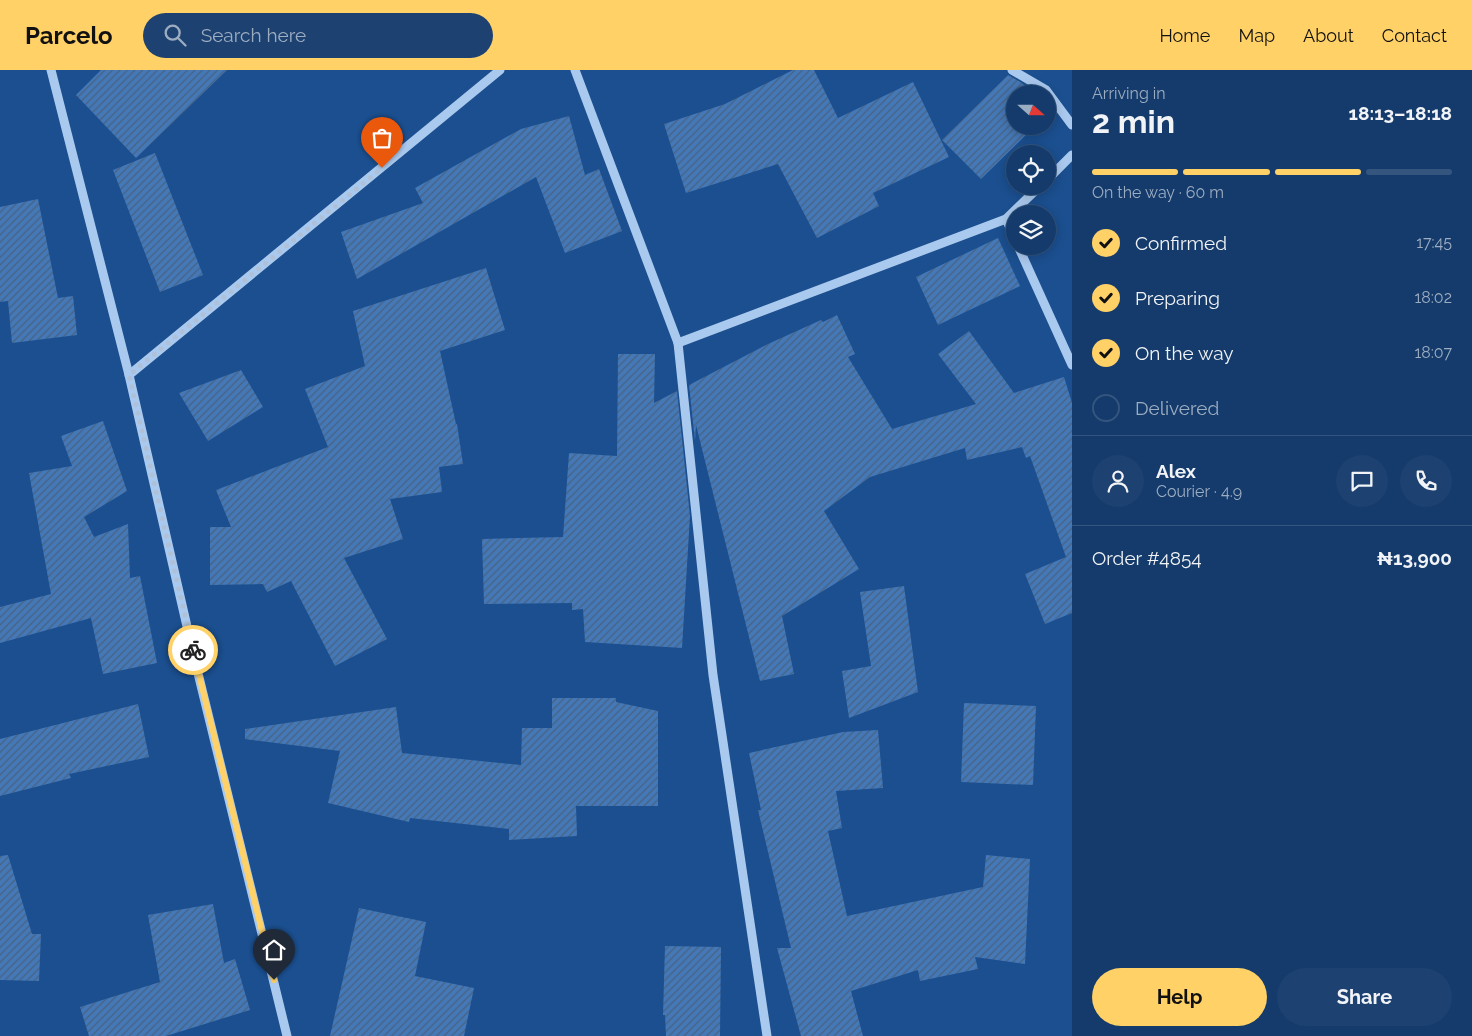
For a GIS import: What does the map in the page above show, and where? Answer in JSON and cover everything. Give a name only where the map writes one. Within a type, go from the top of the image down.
[{"type":"street","points":[[51,70],[129,375],[195,661],[287,1036]]},
{"type":"street","points":[[129,375],[500,70]]},
{"type":"street","points":[[575,70],[678,343],[713,675],[768,1036]]},
{"type":"street","points":[[1012,70],[1046,90],[1072,125]]},
{"type":"street","points":[[1056,171],[1072,155]]},
{"type":"street","points":[[1020,205],[1031,195]]},
{"type":"street","points":[[678,343],[1006,219]]},
{"type":"street","points":[[1022,255],[1072,366]]},
{"type":"building","points":[[101,70],[227,70],[136,158],[76,95]]},
{"type":"building","points":[[793,70],[814,70],[838,118],[913,82],[949,157],[873,193],[879,206],[817,238],[778,164],[686,193],[664,124],[725,104]]},
{"type":"building","points":[[1008,75],[1024,85],[1006,85],[1006,135],[1026,135],[1016,145],[1006,145],[1006,154],[981,179],[942,140]]},
{"type":"building","points":[[569,116],[585,175],[599,169],[622,231],[565,253],[536,177],[357,279],[341,232],[423,203],[415,188],[521,129]]},
{"type":"building","points":[[155,153],[203,275],[160,292],[113,170]]},
{"type":"building","points":[[38,199],[58,298],[73,296],[77,335],[12,343],[8,301],[0,302],[0,207]]},
{"type":"building","points":[[998,238],[1020,286],[938,325],[916,277]]},
{"type":"building","points":[[486,268],[505,330],[440,351],[457,424],[463,464],[439,467],[442,492],[390,499],[403,539],[344,558],[387,639],[335,666],[291,581],[267,592],[263,584],[210,585],[210,527],[231,527],[216,490],[328,447],[305,389],[365,366],[353,311]]},
{"type":"building","points":[[837,315],[855,354],[848,357],[892,429],[976,404],[938,354],[969,331],[1014,393],[1064,377],[1072,403],[1072,613],[1045,624],[1025,574],[1066,557],[1030,456],[1026,458],[1022,447],[967,460],[965,448],[870,477],[824,511],[859,569],[782,616],[794,674],[760,681],[696,425],[695,441],[689,385],[768,344],[821,320],[823,322]]},
{"type":"building","points":[[618,354],[655,354],[654,403],[677,391],[690,516],[682,648],[585,642],[583,609],[572,610],[572,603],[484,604],[482,539],[563,537],[569,453],[617,456]]},
{"type":"building","points":[[241,370],[263,407],[208,441],[179,393]]},
{"type":"building","points":[[103,421],[127,491],[84,517],[94,537],[128,524],[130,578],[140,576],[157,663],[103,674],[91,618],[0,643],[0,607],[51,594],[29,473],[72,466],[61,436]]},
{"type":"building","points":[[904,586],[918,692],[849,718],[842,671],[871,666],[860,592]]},
{"type":"building","points":[[552,698],[616,698],[616,702],[658,711],[658,806],[576,806],[577,836],[509,840],[509,829],[410,818],[409,822],[328,803],[340,751],[245,739],[245,729],[396,707],[402,753],[521,765],[522,728],[552,728]]},
{"type":"building","points":[[964,703],[1036,706],[1033,785],[961,782]]},
{"type":"building","points":[[138,704],[149,757],[69,774],[71,778],[0,796],[0,739]]},
{"type":"building","points":[[878,730],[883,788],[836,791],[842,828],[828,831],[847,916],[983,887],[986,855],[1030,859],[1025,964],[975,957],[978,969],[920,981],[918,970],[851,991],[863,1036],[801,1036],[777,948],[791,948],[758,810],[761,810],[749,753],[843,732]]},
{"type":"building","points":[[8,855],[32,934],[41,934],[39,981],[0,980],[0,856]]},
{"type":"building","points":[[213,904],[224,963],[235,959],[250,1010],[166,1036],[89,1036],[80,1007],[160,982],[148,915]]},
{"type":"building","points":[[359,908],[426,922],[415,976],[474,988],[464,1036],[330,1036]]},
{"type":"building","points":[[665,946],[721,947],[720,1036],[666,1036],[665,1015],[663,1015]]},
{"type":"way so far","points":[[193,650],[129,375],[382,168]]},
{"type":"route","points":[[193,650],[274,980]]}]
